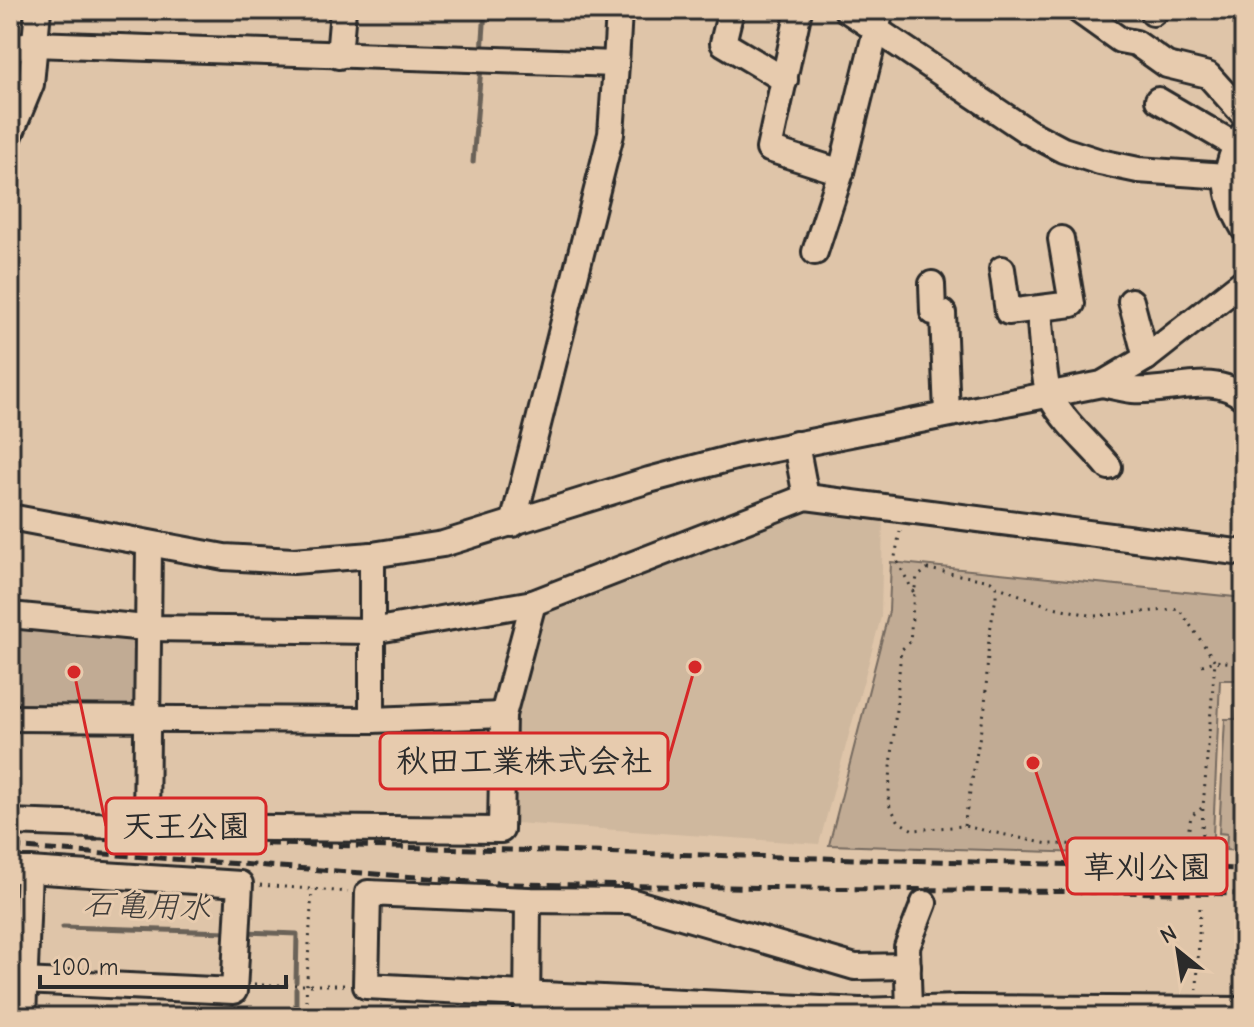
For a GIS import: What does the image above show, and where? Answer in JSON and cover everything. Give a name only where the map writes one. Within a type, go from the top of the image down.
[{"type":"street","points":[[10,135],[31,84],[21,45],[38,10]]},
{"type":"street","points":[[339,56],[343,10]]},
{"type":"street","points":[[513,524],[611,134],[619,10]]},
{"type":"street","points":[[731,10],[723,43],[785,80]]},
{"type":"street","points":[[799,10],[769,149],[841,172]]},
{"type":"street","points":[[847,10],[879,20],[1027,131],[1063,150],[1138,170],[1226,176]]},
{"type":"street","points":[[1078,10],[1120,40],[1136,43],[1167,65],[1208,75],[1244,115]]},
{"type":"street","points":[[815,252],[841,172],[879,20]]},
{"type":"street","points":[[21,45],[616,64]]},
{"type":"street","points":[[1158,100],[1240,139],[1226,176],[1232,209],[1244,229]]},
{"type":"street","points":[[1002,269],[1008,312],[1072,304],[1061,239]]},
{"type":"street","points":[[10,517],[224,557],[293,561],[372,555],[443,544],[649,480],[739,456],[1102,384],[1146,358],[1244,281]]},
{"type":"street","points":[[932,284],[933,312],[943,313],[947,414]]},
{"type":"street","points":[[1131,301],[1146,358]]},
{"type":"street","points":[[1039,310],[1049,394],[1072,427],[1109,467]]},
{"type":"street","points":[[1102,384],[1134,390],[1220,384],[1239,394]]},
{"type":"street","points":[[796,444],[806,497]]},
{"type":"street","points":[[10,615],[146,628],[372,631],[533,603],[806,497],[1244,553]]},
{"type":"street","points":[[146,827],[149,544]]},
{"type":"street","points":[[372,555],[372,720]]},
{"type":"street","points":[[10,822],[146,827],[501,830],[503,715],[533,603]]},
{"type":"street","points":[[10,718],[372,720],[503,715]]},
{"type":"street","points":[[23,981],[234,991],[240,884],[20,870],[23,1017]]},
{"type":"street","points":[[908,966],[855,967],[630,901],[368,893],[366,986],[527,1006],[860,1014],[909,1009],[958,1013],[1244,1010]]},
{"type":"street","points":[[527,1006],[528,900]]},
{"type":"street","points":[[909,1009],[907,947],[924,903]]},
{"type":"path","points":[[902,519],[895,557],[914,593]]},
{"type":"path","points":[[1201,851],[1215,661],[1179,609],[1094,616],[1049,606],[996,586],[991,581],[928,569],[917,577],[910,642],[901,650],[888,803],[899,822],[913,830],[964,826],[1048,844],[1186,846],[1191,816],[1203,807]]},
{"type":"path","points":[[964,826],[985,706],[996,586]]},
{"type":"path","points":[[1202,665],[1215,661],[1244,664]]},
{"type":"path","points":[[240,884],[368,893]]},
{"type":"path","points":[[305,1017],[312,889]]},
{"type":"path","points":[[1187,1012],[1200,907]]},
{"type":"path","points":[[234,986],[366,986]]},
{"type":"shaded area","points":[[809,503],[883,516],[881,617],[819,844],[515,823],[509,717],[541,607]]},
{"type":"shaded area","points":[[891,562],[1244,598],[1244,680],[1220,680],[1212,857],[829,845],[889,611]]},
{"type":"shaded area","points":[[10,624],[137,636],[139,711],[10,708]]},
{"type":"shaded area","points":[[1237,687],[1244,687],[1244,851],[1226,850],[1227,834],[1219,833],[1225,719],[1236,719]]},
{"type":"waterway","points":[[482,53],[485,10]]},
{"type":"waterway","points":[[473,162],[481,67]]},
{"type":"waterway","name":"石亀用水","points":[[10,855],[17,855]]},
{"type":"waterway","name":"石亀用水","points":[[63,927],[228,932]]},
{"type":"waterway","name":"石亀用水","points":[[244,932],[297,934],[296,982]]},
{"type":"waterway","name":"石亀用水","points":[[296,989],[296,1017]]},
{"type":"railway","points":[[86,839],[1244,869]]},
{"type":"railway","points":[[10,847],[511,884],[1244,894]]},
{"type":"place","name":"秋田工業株式会社","points":[[695,667]]},
{"type":"place","name":"天王公園","points":[[74,672]]},
{"type":"place","name":"草刈公園","points":[[1033,763]]}]
